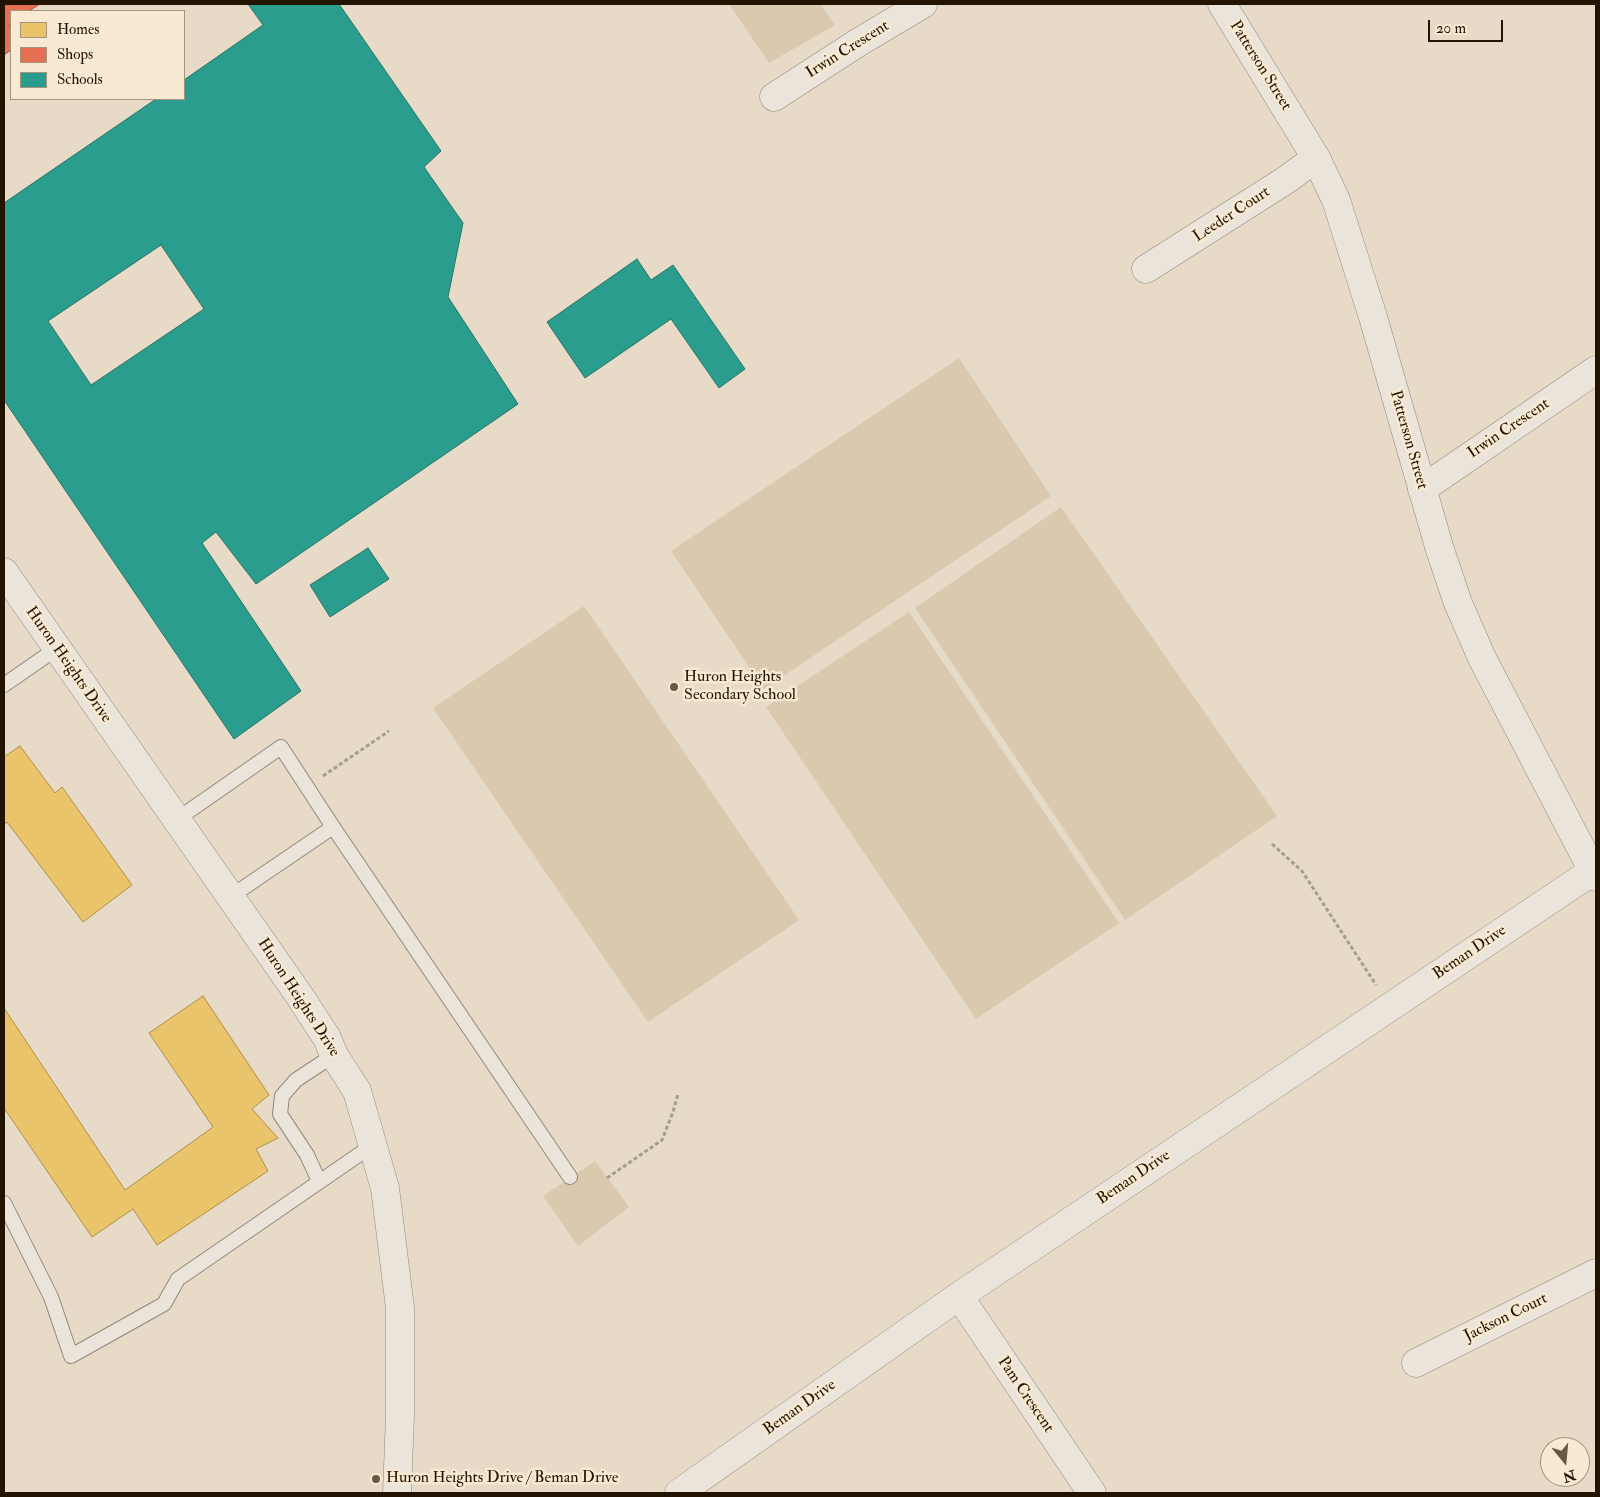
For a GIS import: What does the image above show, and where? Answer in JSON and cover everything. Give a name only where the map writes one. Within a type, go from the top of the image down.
[{"type":"street","name":"Irwin Crescent","points":[[774,97],[859,42],[923,4]]},
{"type":"street","name":"Patterson Street","points":[[1222,4],[1316,158],[1336,200],[1373,317],[1443,559],[1458,603],[1482,658],[1595,874]]},
{"type":"street","name":"Leeder Court","points":[[1146,269],[1286,180],[1316,158]]},
{"type":"street","name":"Irwin Crescent","points":[[1422,489],[1596,370]]},
{"type":"street","name":"Huron Heights Drive","points":[[4,572],[299,995],[327,1038],[334,1055],[357,1091],[385,1188],[400,1308],[400,1416],[397,1493]]},
{"type":"street","name":"Beman Drive","points":[[679,1493],[959,1296],[1390,1006],[1595,874]]},
{"type":"street","name":"Jackson Court","points":[[1416,1363],[1596,1273]]},
{"type":"street","name":"Pam Crescent","points":[[959,1296],[1092,1493]]},
{"type":"lane","points":[[4,684],[56,648]]},
{"type":"lane","points":[[176,820],[281,747],[570,1177]]},
{"type":"lane","points":[[230,897],[333,827]]},
{"type":"lane","points":[[319,1181],[307,1155],[280,1114],[282,1096],[296,1080],[334,1055]]},
{"type":"lane","points":[[4,1203],[51,1297],[71,1356],[164,1304],[178,1279],[373,1145]]},
{"type":"path","points":[[340,764],[389,731]]},
{"type":"path","points":[[1272,844],[1302,870],[1390,1006]]},
{"type":"path","points":[[608,1178],[662,1140],[678,1094]]},
{"type":"shaded area","points":[[729,4],[820,4],[835,25],[769,63]]},
{"type":"shaded area","points":[[959,358],[1051,496],[764,689],[671,551]]},
{"type":"shaded area","points":[[1061,507],[1277,816],[1125,920],[915,608]]},
{"type":"shaded area","points":[[584,606],[799,920],[648,1022],[433,708]]},
{"type":"shaded area","points":[[909,612],[1119,923],[976,1019],[766,707]]},
{"type":"shaded area","points":[[595,1161],[629,1207],[578,1246],[543,1196]]},
{"type":"building: Homes","points":[[20,746],[55,793],[62,787],[132,885],[83,922],[7,822],[4,825],[4,757]]},
{"type":"building: Homes","points":[[203,996],[269,1095],[252,1109],[278,1138],[256,1149],[268,1171],[157,1245],[133,1209],[92,1237],[4,1108],[4,1008],[125,1190],[213,1127],[149,1033]]},
{"type":"building: Shops","points":[[4,4],[40,4],[31,10],[10,10],[10,51],[4,55]]},
{"type":"building: Schools","points":[[248,4],[339,4],[441,151],[424,167],[463,223],[448,297],[518,404],[256,584],[216,532],[202,543],[301,691],[234,739],[4,400],[4,203],[155,100],[185,100],[185,79],[263,25]],"holes":[[[161,245],[204,309],[91,385],[48,321]]]},
{"type":"building: Schools","points":[[637,259],[651,280],[673,265],[745,369],[719,388],[671,319],[585,378],[547,322]]},
{"type":"building: Schools","points":[[368,548],[389,579],[330,617],[310,585]]},
{"type":"place","name":"Huron Heights Secondary School","points":[[674,687]]},
{"type":"place","name":"Huron Heights Drive / Beman Drive","points":[[376,1479]]}]
